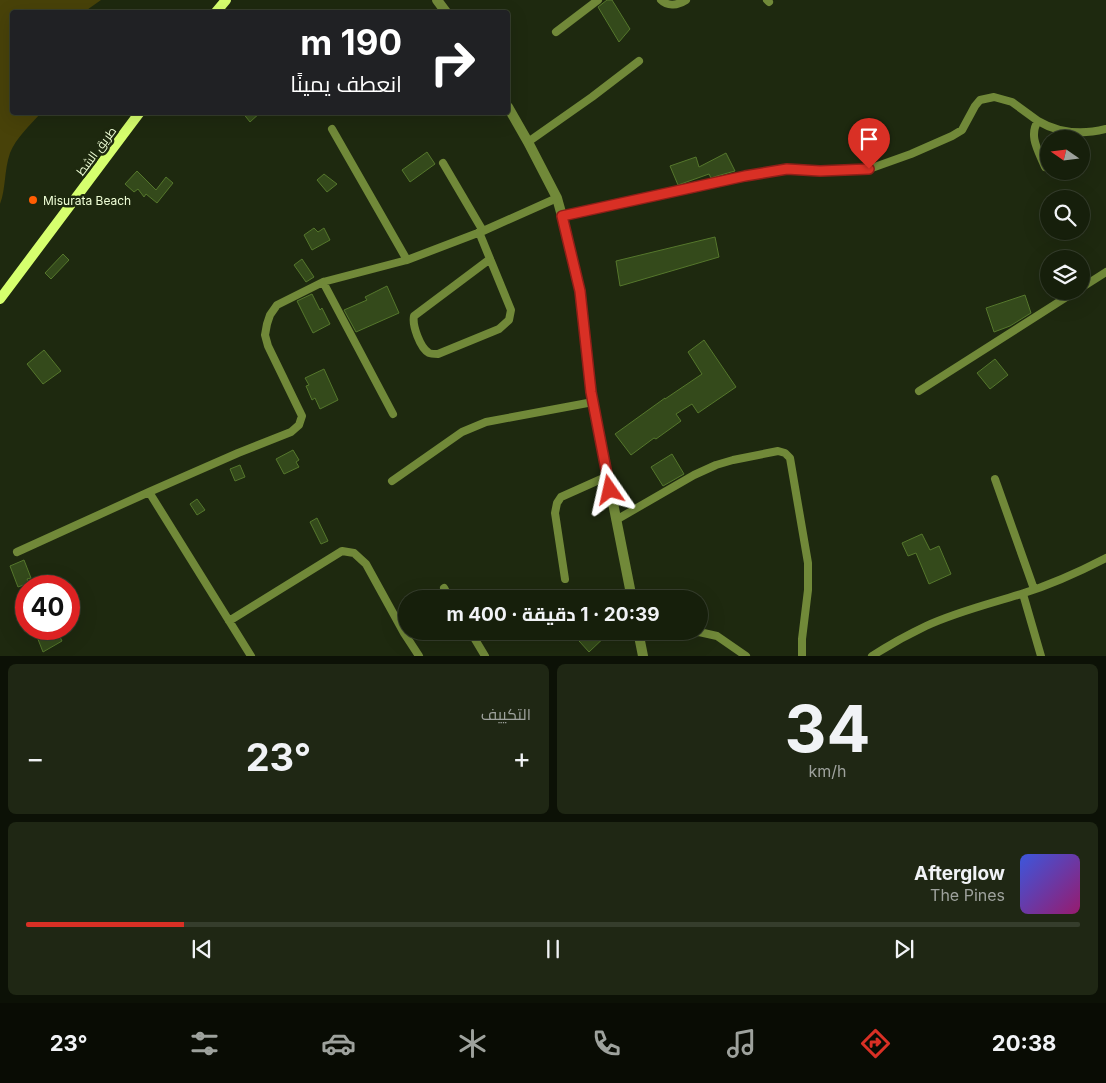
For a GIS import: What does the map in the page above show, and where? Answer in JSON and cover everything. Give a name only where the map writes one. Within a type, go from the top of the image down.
[{"type":"main road","points":[[218,10],[226,0]]},
{"type":"main road","name":"طريق الشط","points":[[0,299],[138,115]]},
{"type":"street","points":[[556,32],[598,0]]},
{"type":"street","points":[[661,0],[673,5],[686,0]]},
{"type":"street","points":[[528,142],[639,61]]},
{"type":"street","points":[[562,216],[745,176],[787,169],[820,171],[869,169],[911,154],[952,136],[962,130],[980,100],[994,96],[1012,102],[1049,127],[1075,133],[1106,129]]},
{"type":"street","points":[[510,110],[557,198],[562,216],[580,291],[593,402],[630,590]]},
{"type":"street","points":[[1038,121],[1033,130],[1040,153]]},
{"type":"street","points":[[332,129],[407,260]]},
{"type":"street","points":[[443,163],[481,231],[490,259],[511,310],[509,320],[499,329],[438,354],[430,353],[424,348],[413,326],[414,316],[490,259]]},
{"type":"street","points":[[17,552],[238,453],[291,432],[299,425],[302,416],[268,346],[265,335],[270,314],[277,305],[323,282],[407,260],[557,198]]},
{"type":"street","points":[[1090,282],[1106,272]]},
{"type":"street","points":[[323,282],[393,414]]},
{"type":"street","points":[[919,391],[1062,300]]},
{"type":"street","points":[[392,481],[462,432],[486,422],[593,402]]},
{"type":"street","points":[[616,520],[694,475],[716,465],[778,451],[785,453],[790,458],[808,564],[808,590],[802,656]]},
{"type":"street","points":[[565,578],[555,513],[557,503],[561,497],[608,476]]},
{"type":"street","points":[[995,479],[1034,589]]},
{"type":"street","points":[[149,492],[250,656]]},
{"type":"street","points":[[229,621],[342,551],[354,553],[366,564],[404,633],[419,656]]},
{"type":"street","points":[[872,656],[927,626],[976,608],[1023,594],[1079,572],[1106,558]]},
{"type":"street","points":[[1023,594],[1041,656]]},
{"type":"street","points":[[708,634],[717,636],[746,656]]},
{"type":"street","points":[[475,640],[485,656]]},
{"type":"street","points":[[640,640],[643,656]]},
{"type":"shaded area","points":[[0,0],[101,0],[87,10],[10,10],[10,115],[39,115],[20,137],[10,153],[0,204]]},
{"type":"building","points":[[607,0],[612,0],[630,29],[619,42],[598,7]]},
{"type":"building","points":[[244,115],[258,115],[250,122]]},
{"type":"building","points":[[427,152],[435,164],[410,182],[402,170]]},
{"type":"building","points":[[726,153],[735,171],[711,178],[709,174],[678,185],[670,166],[696,157],[699,167]]},
{"type":"building","points":[[137,171],[156,190],[166,177],[173,183],[157,203],[146,194],[144,197],[138,189],[134,192],[125,184]]},
{"type":"building","points":[[324,174],[337,184],[327,192],[317,180]]},
{"type":"building","points":[[314,228],[318,232],[324,228],[330,240],[312,250],[304,235]]},
{"type":"building","points":[[715,237],[719,257],[620,286],[616,261]]},
{"type":"building","points":[[63,254],[69,260],[51,279],[45,273]]},
{"type":"building","points":[[302,259],[314,277],[306,282],[294,265]]},
{"type":"building","points":[[387,286],[399,313],[356,332],[344,310],[367,300],[365,297]]},
{"type":"building","points":[[312,294],[330,324],[313,333],[297,301]]},
{"type":"building","points":[[1025,295],[1031,313],[1010,326],[994,332],[986,308]]},
{"type":"building","points":[[704,340],[736,387],[698,413],[692,404],[676,414],[681,421],[631,455],[615,434],[702,374],[688,352]]},
{"type":"building","points":[[44,350],[61,371],[43,384],[27,364]]},
{"type":"building","points":[[995,359],[1008,375],[990,389],[977,373]]},
{"type":"building","points":[[324,369],[338,400],[320,409],[315,398],[312,400],[306,386],[309,385],[305,378]]},
{"type":"building","points":[[293,450],[299,460],[296,462],[299,467],[284,474],[276,459]]},
{"type":"building","points":[[672,454],[684,474],[663,486],[651,467]]},
{"type":"building","points":[[240,465],[245,477],[235,481],[230,469]]},
{"type":"building","points":[[197,499],[205,510],[197,515],[190,504]]},
{"type":"building","points":[[317,518],[328,541],[321,544],[310,522]]},
{"type":"building","points":[[922,534],[930,550],[939,546],[951,574],[929,584],[916,553],[908,556],[902,543]]},
{"type":"building","points":[[24,560],[30,575],[15,575],[15,579],[10,566]]},
{"type":"building","points":[[38,640],[62,640],[62,641],[43,652]]},
{"type":"building","points":[[578,640],[602,640],[589,652]]},
{"type":"place","name":"Misurata Beach","points":[[33,200]]},
{"type":"route","points":[[610,490],[591,392],[580,291],[562,216],[745,176],[787,169],[820,171],[869,169]]}]
